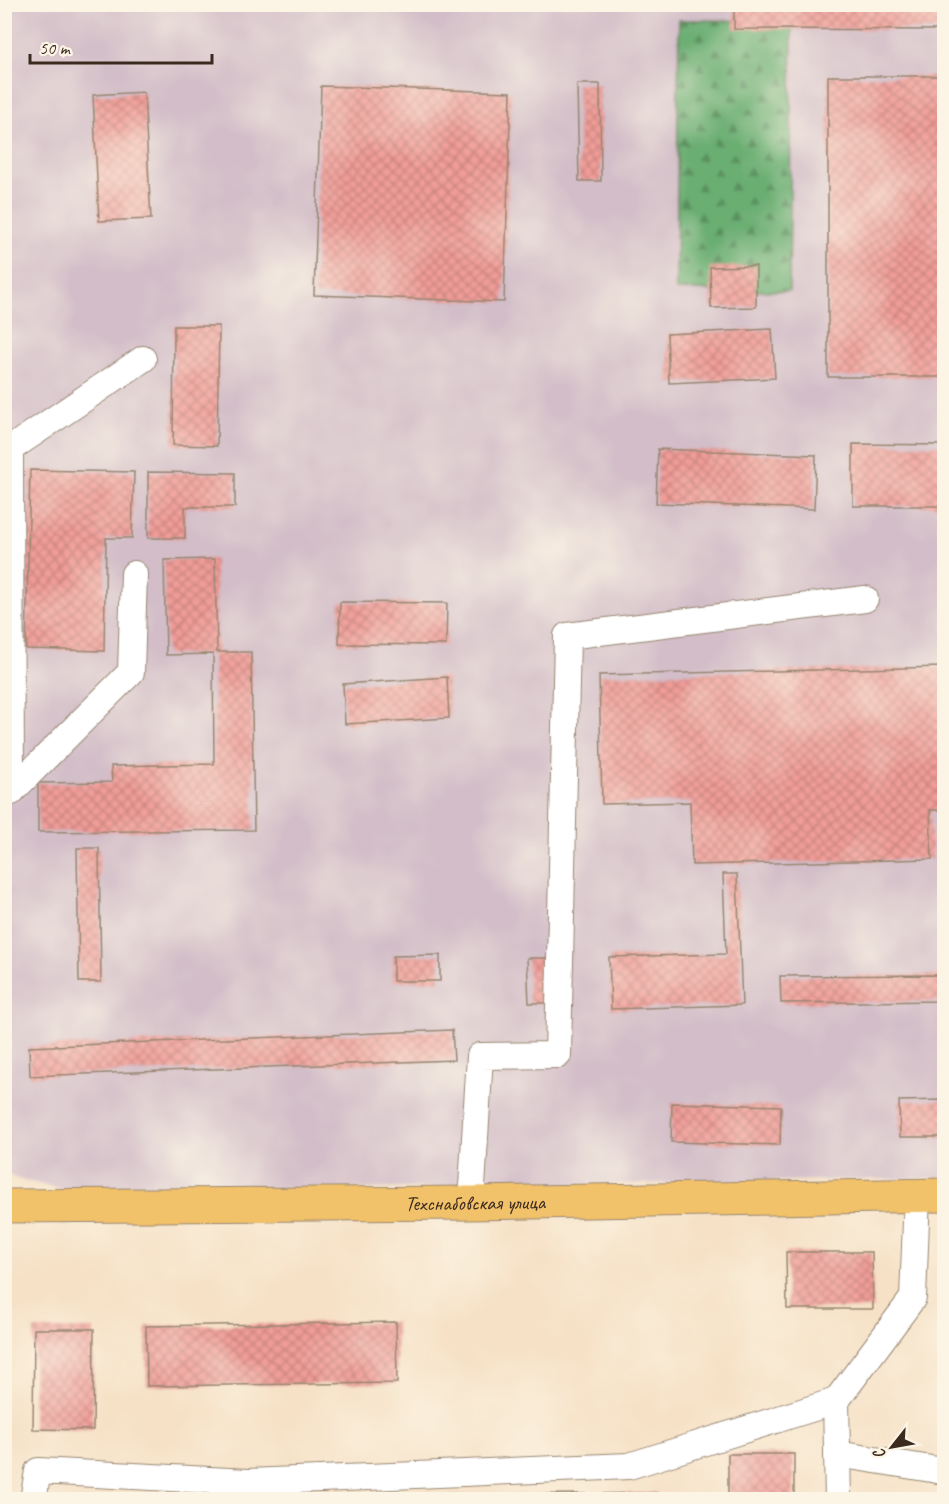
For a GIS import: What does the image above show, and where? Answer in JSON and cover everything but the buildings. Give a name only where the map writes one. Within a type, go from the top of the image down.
[{"type":"main road","name":"Техснабовская улица","points":[[4,1206],[471,1203],[931,1195]]},
{"type":"lane","points":[[8,792],[10,449],[143,359]]},
{"type":"lane","points":[[8,792],[131,672],[134,574]]},
{"type":"lane","points":[[471,1203],[480,1056],[558,1054],[567,636],[865,599]]},
{"type":"lane","points":[[33,1500],[38,1471],[248,1482],[629,1466],[836,1401],[912,1298],[931,1195]]},
{"type":"lane","points":[[836,1401],[838,1500]]},
{"type":"lane","points":[[837,1454],[945,1471]]},
{"type":"shaded area","points":[[5,5],[944,5],[944,1178],[83,1194],[14,1178],[5,1172]]},
{"type":"green space","points":[[679,20],[792,21],[789,291],[676,290]]}]
